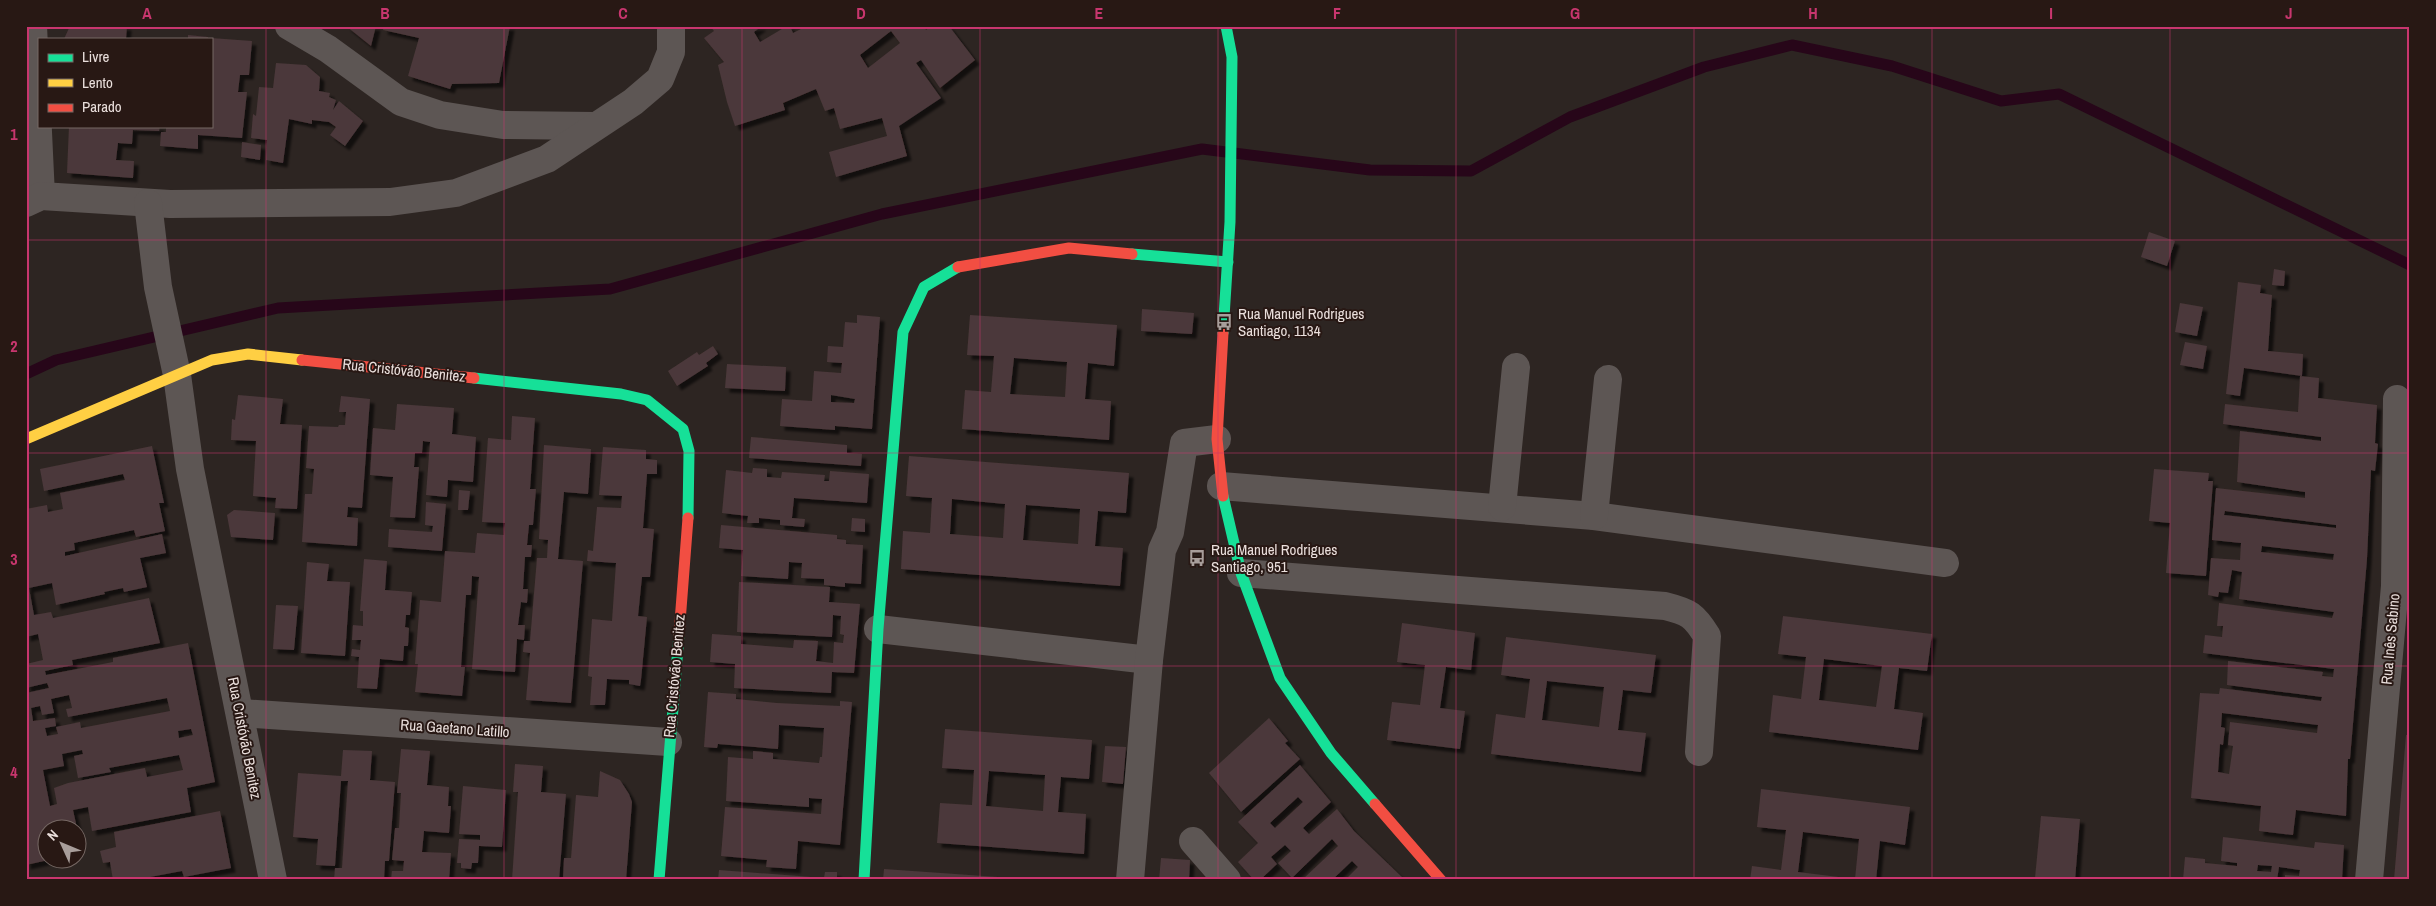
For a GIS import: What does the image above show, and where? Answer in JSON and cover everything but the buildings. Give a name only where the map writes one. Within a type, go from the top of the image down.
[{"type":"street","points":[[33,26],[34,200],[148,203],[390,202],[456,193],[547,159],[634,102],[660,79],[671,52],[670,26]]},
{"type":"street","points":[[289,26],[328,49],[401,102],[440,115],[503,125],[595,126]]},
{"type":"street","points":[[1226,26],[1232,57],[1230,222],[1217,439],[1221,486],[1241,573],[1280,678],[1331,753],[1441,880]]},
{"type":"street","points":[[26,439],[177,375],[158,287],[148,203]]},
{"type":"street","points":[[864,880],[878,629],[903,332],[924,287],[961,265],[1069,248],[1228,262]]},
{"type":"street","name":"Rua Cristóvão Benitez","points":[[273,880],[241,713],[190,469],[177,375],[212,360],[248,354],[621,394],[647,400],[683,429],[689,451],[689,512],[668,742],[659,880]]},
{"type":"street","points":[[1502,507],[1516,367]]},
{"type":"street","points":[[1594,516],[1608,379]]},
{"type":"street","name":"Rua Inês Sabino","points":[[2370,880],[2395,586],[2397,399]]},
{"type":"street","points":[[1130,880],[1149,660],[1162,550],[1170,532],[1184,443],[1217,439]]},
{"type":"street","points":[[1221,486],[1502,507],[1594,516],[1945,564]]},
{"type":"street","points":[[1241,573],[1665,606],[1688,612],[1698,620],[1707,636],[1699,752]]},
{"type":"street","points":[[878,629],[1149,660]]},
{"type":"street","name":"Rua Gaetano Latillo","points":[[241,713],[668,742]]},
{"type":"street","points":[[1193,841],[1227,880]]},
{"type":"waterway","points":[[26,374],[56,360],[278,308],[610,289],[882,214],[1202,149],[1370,170],[1471,171],[1570,117],[1704,67],[1792,45],[1892,66],[2001,101],[2059,94],[2410,265]]},
{"type":"traffic: fast","points":[[1223,333],[1230,222],[1232,57],[1226,26]]},
{"type":"traffic: fast","points":[[1132,254],[1228,262]]},
{"type":"traffic: fast","points":[[864,880],[878,629],[903,332],[924,287],[958,267]]},
{"type":"traffic: fast","points":[[474,378],[621,394],[647,400],[683,429],[689,451],[688,518]]},
{"type":"traffic: fast","points":[[1223,496],[1241,573],[1280,678],[1331,753],[1375,804]]},
{"type":"traffic: fast","points":[[659,880],[679,635]]},
{"type":"traffic: slow","points":[[26,439],[212,360],[248,354],[302,360]]},
{"type":"traffic: jam","points":[[958,267],[1069,248],[1132,254]]},
{"type":"traffic: jam","points":[[1223,333],[1217,439],[1223,496]]},
{"type":"traffic: jam","points":[[302,360],[474,378]]},
{"type":"traffic: jam","points":[[679,635],[688,518]]},
{"type":"traffic: jam","points":[[1375,804],[1441,880]]},
{"type":"place","name":"Rua Manuel Rodrigues Santiago, 1134","points":[[1224,322]]},
{"type":"place","name":"Rua Manuel Rodrigues Santiago, 951","points":[[1197,558]]}]
